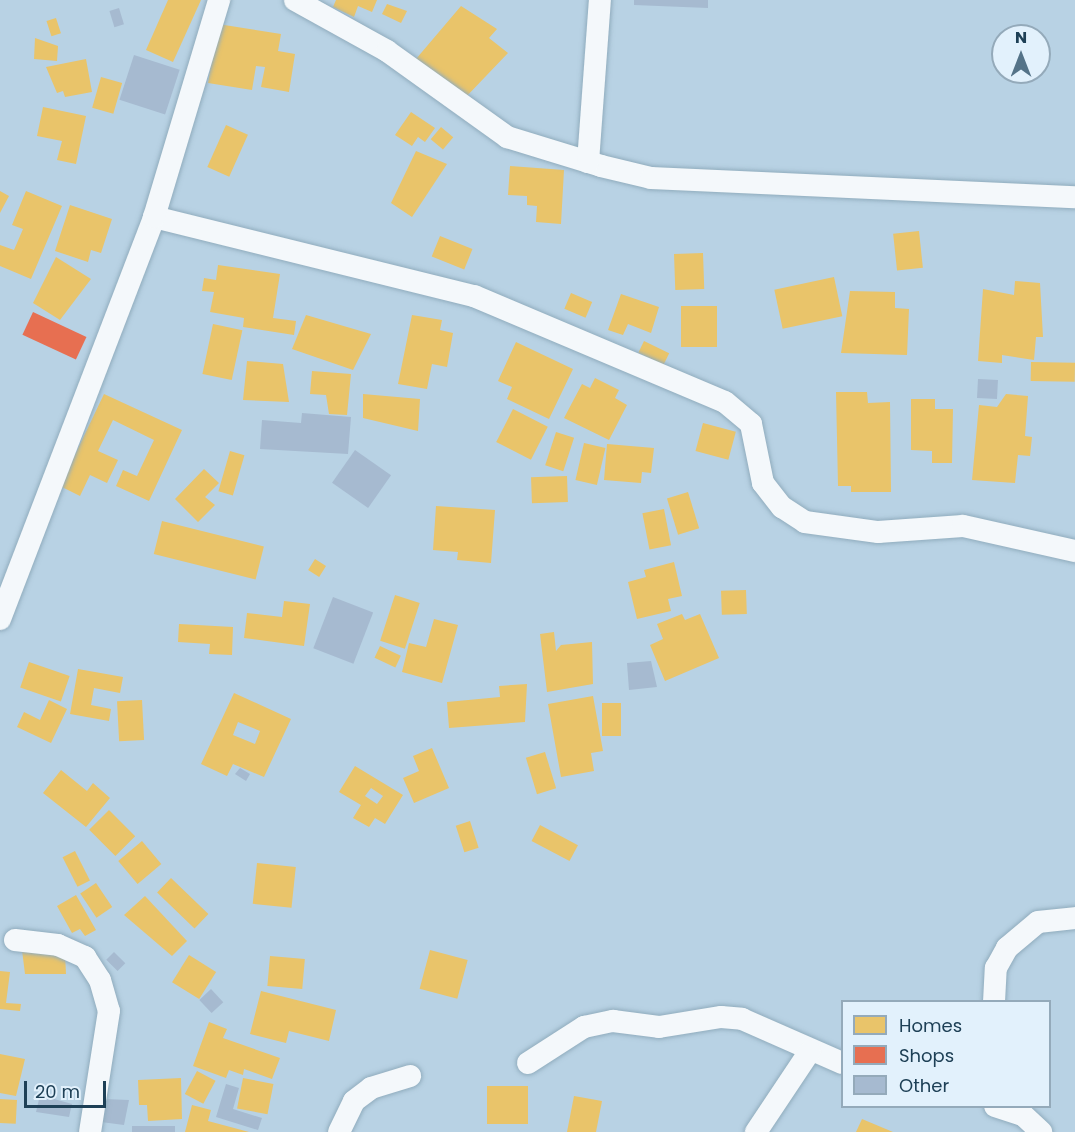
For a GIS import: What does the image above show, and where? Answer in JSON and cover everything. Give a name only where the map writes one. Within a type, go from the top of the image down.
[{"type":"street","points":[[0,619],[154,217],[219,0]]},
{"type":"street","points":[[295,0],[387,51],[507,137],[588,162],[651,178],[1075,197]]},
{"type":"street","points":[[588,162],[600,0]]},
{"type":"street","points":[[154,217],[474,296],[725,402],[751,424],[763,483],[782,507],[805,522],[878,532],[963,526],[1075,551]]},
{"type":"street","points":[[994,1000],[996,968],[1007,948],[1038,922],[1075,918]]},
{"type":"street","points":[[15,940],[58,945],[85,957],[100,980],[109,1011],[90,1132]]},
{"type":"street","points":[[528,1063],[584,1027],[613,1021],[659,1027],[742,1019],[810,1051],[841,1062]]},
{"type":"street","points":[[756,1132],[810,1051]]},
{"type":"street","points":[[339,1132],[354,1101],[371,1088],[410,1076]]},
{"type":"street","points":[[998,1108],[1023,1116],[1041,1132]]},
{"type":"building: Homes","points":[[168,0],[201,0],[173,62],[146,50]]},
{"type":"building: Homes","points":[[336,0],[377,0],[372,12],[358,6],[354,17],[333,7]]},
{"type":"building: Homes","points":[[387,4],[407,11],[401,23],[382,14]]},
{"type":"building: Homes","points":[[461,6],[497,29],[489,38],[508,53],[464,99],[416,59]]},
{"type":"building: Homes","points":[[56,18],[61,33],[51,36],[46,21]]},
{"type":"building: Homes","points":[[218,24],[281,34],[278,51],[295,54],[289,92],[261,87],[265,67],[256,66],[252,90],[208,83]]},
{"type":"building: Homes","points":[[35,38],[58,46],[57,61],[34,59]]},
{"type":"building: Homes","points":[[86,59],[92,92],[65,97],[63,91],[57,93],[46,67]]},
{"type":"building: Homes","points":[[101,77],[122,83],[113,114],[92,108]]},
{"type":"building: Homes","points":[[43,107],[86,116],[76,164],[57,160],[62,141],[37,136]]},
{"type":"building: Homes","points":[[411,112],[435,128],[425,142],[418,137],[412,146],[395,135]]},
{"type":"building: Homes","points":[[226,125],[248,135],[229,177],[207,167]]},
{"type":"building: Homes","points":[[441,127],[453,137],[443,150],[431,139]]},
{"type":"building: Homes","points":[[416,151],[447,164],[412,217],[391,203]]},
{"type":"building: Homes","points":[[510,166],[564,170],[561,224],[536,222],[537,206],[527,205],[527,196],[508,195]]},
{"type":"building: Homes","points":[[0,191],[9,196],[0,213]]},
{"type":"building: Homes","points":[[26,191],[62,206],[31,279],[0,266],[0,245],[14,250],[23,229],[12,225]]},
{"type":"building: Homes","points":[[70,205],[112,219],[101,253],[91,250],[88,262],[55,251]]},
{"type":"building: Homes","points":[[919,231],[923,268],[897,271],[893,234]]},
{"type":"building: Homes","points":[[440,236],[472,249],[464,270],[432,256]]},
{"type":"building: Homes","points":[[703,253],[704,289],[675,290],[674,254]]},
{"type":"building: Homes","points":[[56,257],[91,279],[60,320],[33,303]]},
{"type":"building: Homes","points":[[218,265],[280,274],[273,318],[296,321],[294,335],[243,327],[244,318],[210,312],[214,292],[202,291],[204,278],[216,280]]},
{"type":"building: Homes","points":[[834,277],[842,316],[783,329],[774,290]]},
{"type":"building: Homes","points":[[1015,281],[1040,283],[1043,337],[1036,337],[1034,360],[1002,355],[1002,363],[978,361],[983,289],[1014,295]]},
{"type":"building: Homes","points":[[850,291],[895,292],[895,308],[909,309],[907,355],[841,353]]},
{"type":"building: Homes","points":[[571,293],[592,302],[586,318],[564,309]]},
{"type":"building: Homes","points":[[621,294],[659,307],[651,333],[628,324],[623,335],[608,330]]},
{"type":"building: Homes","points":[[681,306],[717,306],[717,347],[681,347]]},
{"type":"building: Homes","points":[[306,315],[371,334],[353,370],[292,349]]},
{"type":"building: Homes","points":[[412,315],[442,320],[440,330],[453,333],[447,367],[432,364],[427,389],[398,384]]},
{"type":"building: Homes","points":[[213,324],[242,330],[232,380],[202,374]]},
{"type":"building: Homes","points":[[644,341],[669,353],[663,365],[638,353]]},
{"type":"building: Homes","points":[[516,342],[573,369],[549,419],[507,399],[512,387],[498,381]]},
{"type":"building: Homes","points":[[247,361],[283,364],[289,402],[243,400]]},
{"type":"building: Homes","points":[[1031,362],[1075,363],[1075,382],[1031,381]]},
{"type":"building: Homes","points":[[312,371],[351,374],[347,415],[329,414],[326,395],[310,394]]},
{"type":"building: Homes","points":[[595,378],[619,390],[615,398],[627,405],[609,440],[564,418],[582,384],[590,388]]},
{"type":"building: Homes","points":[[836,392],[867,392],[868,403],[890,402],[891,492],[851,492],[851,486],[838,486]]},
{"type":"building: Homes","points":[[104,394],[182,430],[149,501],[116,486],[123,470],[137,476],[154,440],[113,420],[98,451],[118,460],[107,483],[90,475],[80,496],[60,486]]},
{"type":"building: Homes","points":[[363,394],[420,399],[418,431],[363,418]]},
{"type":"building: Homes","points":[[1006,394],[1028,396],[1025,436],[1032,437],[1030,456],[1018,455],[1015,483],[972,480],[979,405],[997,407]]},
{"type":"building: Homes","points":[[911,399],[935,399],[935,409],[953,409],[952,463],[932,463],[932,451],[911,450]]},
{"type":"building: Homes","points":[[513,409],[548,427],[531,460],[496,442]]},
{"type":"building: Homes","points":[[703,423],[736,432],[728,460],[695,451]]},
{"type":"building: Homes","points":[[556,432],[574,438],[563,471],[545,465]]},
{"type":"building: Homes","points":[[584,443],[605,448],[597,485],[575,480]]},
{"type":"building: Homes","points":[[607,444],[654,448],[651,473],[642,472],[641,483],[604,480]]},
{"type":"building: Homes","points":[[230,451],[244,455],[233,496],[218,491]]},
{"type":"building: Homes","points":[[204,469],[219,483],[205,497],[215,505],[198,522],[175,499]]},
{"type":"building: Homes","points":[[567,476],[568,502],[532,503],[531,477]]},
{"type":"building: Homes","points":[[688,492],[699,528],[678,535],[667,498]]},
{"type":"building: Homes","points":[[436,506],[495,510],[491,563],[457,560],[458,552],[433,550]]},
{"type":"building: Homes","points":[[664,509],[671,545],[649,550],[642,513]]},
{"type":"building: Homes","points":[[162,521],[264,546],[256,579],[154,554]]},
{"type":"building: Homes","points":[[315,559],[326,566],[319,577],[308,570]]},
{"type":"building: Homes","points":[[674,562],[682,596],[668,599],[671,611],[637,619],[628,582],[646,577],[644,570]]},
{"type":"building: Homes","points":[[746,590],[747,614],[722,615],[721,591]]},
{"type":"building: Homes","points":[[395,595],[420,603],[405,649],[380,641]]},
{"type":"building: Homes","points":[[284,601],[310,604],[304,646],[244,638],[247,613],[282,617]]},
{"type":"building: Homes","points":[[682,614],[685,620],[700,614],[719,658],[665,681],[650,645],[663,639],[657,624]]},
{"type":"building: Homes","points":[[434,619],[458,625],[442,683],[402,672],[409,643],[426,647]]},
{"type":"building: Homes","points":[[179,624],[233,627],[232,655],[209,654],[210,644],[178,642]]},
{"type":"building: Homes","points":[[554,632],[556,651],[561,645],[592,642],[593,684],[547,692],[540,634]]},
{"type":"building: Homes","points":[[380,646],[401,656],[395,668],[375,658]]},
{"type":"building: Homes","points":[[29,662],[70,676],[61,702],[20,688]]},
{"type":"building: Homes","points":[[78,669],[123,677],[120,693],[94,688],[91,705],[111,709],[109,721],[70,714]]},
{"type":"building: Homes","points":[[527,684],[525,722],[449,728],[447,702],[500,697],[499,686]]},
{"type":"building: Homes","points":[[234,693],[291,719],[264,777],[233,764],[227,776],[201,764]],"holes":[[[238,722],[260,731],[255,744],[233,735]]]},
{"type":"building: Homes","points":[[593,696],[603,751],[591,753],[594,771],[561,777],[548,704]]},
{"type":"building: Homes","points":[[49,700],[67,709],[51,743],[17,727],[24,712],[40,720]]},
{"type":"building: Homes","points":[[142,700],[144,740],[119,741],[117,701]]},
{"type":"building: Homes","points":[[602,703],[621,703],[621,736],[602,736]]},
{"type":"building: Homes","points":[[432,748],[449,788],[414,803],[403,778],[419,771],[413,756]]},
{"type":"building: Homes","points":[[545,752],[556,788],[537,794],[526,758]]},
{"type":"building: Homes","points":[[355,766],[403,795],[385,824],[375,818],[369,827],[353,818],[361,805],[339,792]],"holes":[[[371,788],[383,796],[377,804],[365,796]]]},
{"type":"building: Homes","points":[[61,770],[87,791],[93,783],[110,798],[86,827],[43,793]]},
{"type":"building: Homes","points":[[109,810],[135,836],[115,856],[89,830]]},
{"type":"building: Homes","points":[[470,821],[479,848],[464,852],[456,826]]},
{"type":"building: Homes","points":[[540,825],[578,845],[570,861],[532,841]]},
{"type":"building: Homes","points":[[142,841],[161,864],[138,884],[118,861]]},
{"type":"building: Homes","points":[[75,851],[90,880],[78,887],[63,857]]},
{"type":"building: Homes","points":[[257,863],[296,867],[292,908],[253,904]]},
{"type":"building: Homes","points":[[171,878],[208,914],[195,929],[157,892]]},
{"type":"building: Homes","points":[[96,883],[112,907],[96,918],[80,894]]},
{"type":"building: Homes","points":[[76,895],[96,930],[85,936],[80,929],[72,933],[57,906]]},
{"type":"building: Homes","points":[[145,896],[187,941],[172,956],[124,915]]},
{"type":"building: Homes","points":[[22,950],[65,953],[66,974],[25,974]]},
{"type":"building: Homes","points":[[430,950],[468,960],[457,999],[420,989]]},
{"type":"building: Homes","points":[[189,955],[216,972],[199,999],[172,982]]},
{"type":"building: Homes","points":[[270,956],[305,959],[302,989],[267,986]]},
{"type":"building: Homes","points":[[0,971],[10,972],[6,1003],[21,1004],[20,1011],[0,1009]]},
{"type":"building: Homes","points":[[261,991],[336,1010],[329,1041],[289,1031],[286,1043],[250,1034]]},
{"type":"building: Homes","points":[[209,1022],[227,1029],[223,1038],[280,1058],[272,1079],[244,1069],[243,1075],[229,1070],[226,1078],[193,1066]]},
{"type":"building: Homes","points":[[0,1054],[25,1059],[16,1096],[0,1093]]},
{"type":"building: Homes","points":[[197,1071],[216,1081],[203,1104],[185,1094]]},
{"type":"building: Homes","points":[[181,1078],[182,1119],[148,1121],[147,1105],[139,1105],[138,1080]]},
{"type":"building: Homes","points":[[243,1078],[273,1084],[268,1114],[237,1108]]},
{"type":"building: Homes","points":[[487,1086],[528,1086],[528,1124],[487,1124]]},
{"type":"building: Homes","points":[[574,1096],[602,1101],[596,1132],[567,1132]]},
{"type":"building: Homes","points":[[0,1099],[17,1100],[16,1124],[0,1123]]},
{"type":"building: Homes","points":[[192,1105],[211,1110],[208,1121],[249,1132],[185,1132]]},
{"type":"building: Homes","points":[[862,1119],[893,1132],[856,1132]]},
{"type":"building: Shops","points":[[33,312],[86,337],[76,360],[22,335]]},
{"type":"building: Other","points":[[634,0],[708,0],[708,8],[634,5]]},
{"type":"building: Other","points":[[119,8],[124,24],[114,27],[109,11]]},
{"type":"building: Other","points":[[134,55],[180,70],[165,115],[119,100]]},
{"type":"building: Other","points":[[978,379],[998,380],[997,399],[977,398]]},
{"type":"building: Other","points":[[302,413],[351,417],[348,454],[260,449],[262,420],[301,423]]},
{"type":"building: Other","points":[[355,450],[391,475],[368,508],[332,483]]},
{"type":"building: Other","points":[[333,597],[373,612],[353,664],[313,648]]},
{"type":"building: Other","points":[[651,661],[657,687],[629,690],[627,663]]},
{"type":"building: Other","points":[[240,768],[250,774],[246,781],[235,774]]},
{"type":"building: Other","points":[[114,952],[125,963],[118,971],[106,960]]},
{"type":"building: Other","points":[[211,989],[223,1002],[212,1013],[199,1000]]},
{"type":"building: Other","points":[[226,1084],[239,1088],[233,1109],[262,1118],[258,1130],[216,1117]]},
{"type":"building: Other","points":[[40,1095],[72,1104],[69,1117],[36,1112]]},
{"type":"building: Other","points":[[104,1099],[129,1100],[124,1125],[101,1122]]},
{"type":"building: Other","points":[[132,1126],[175,1126],[175,1132],[132,1132]]}]
